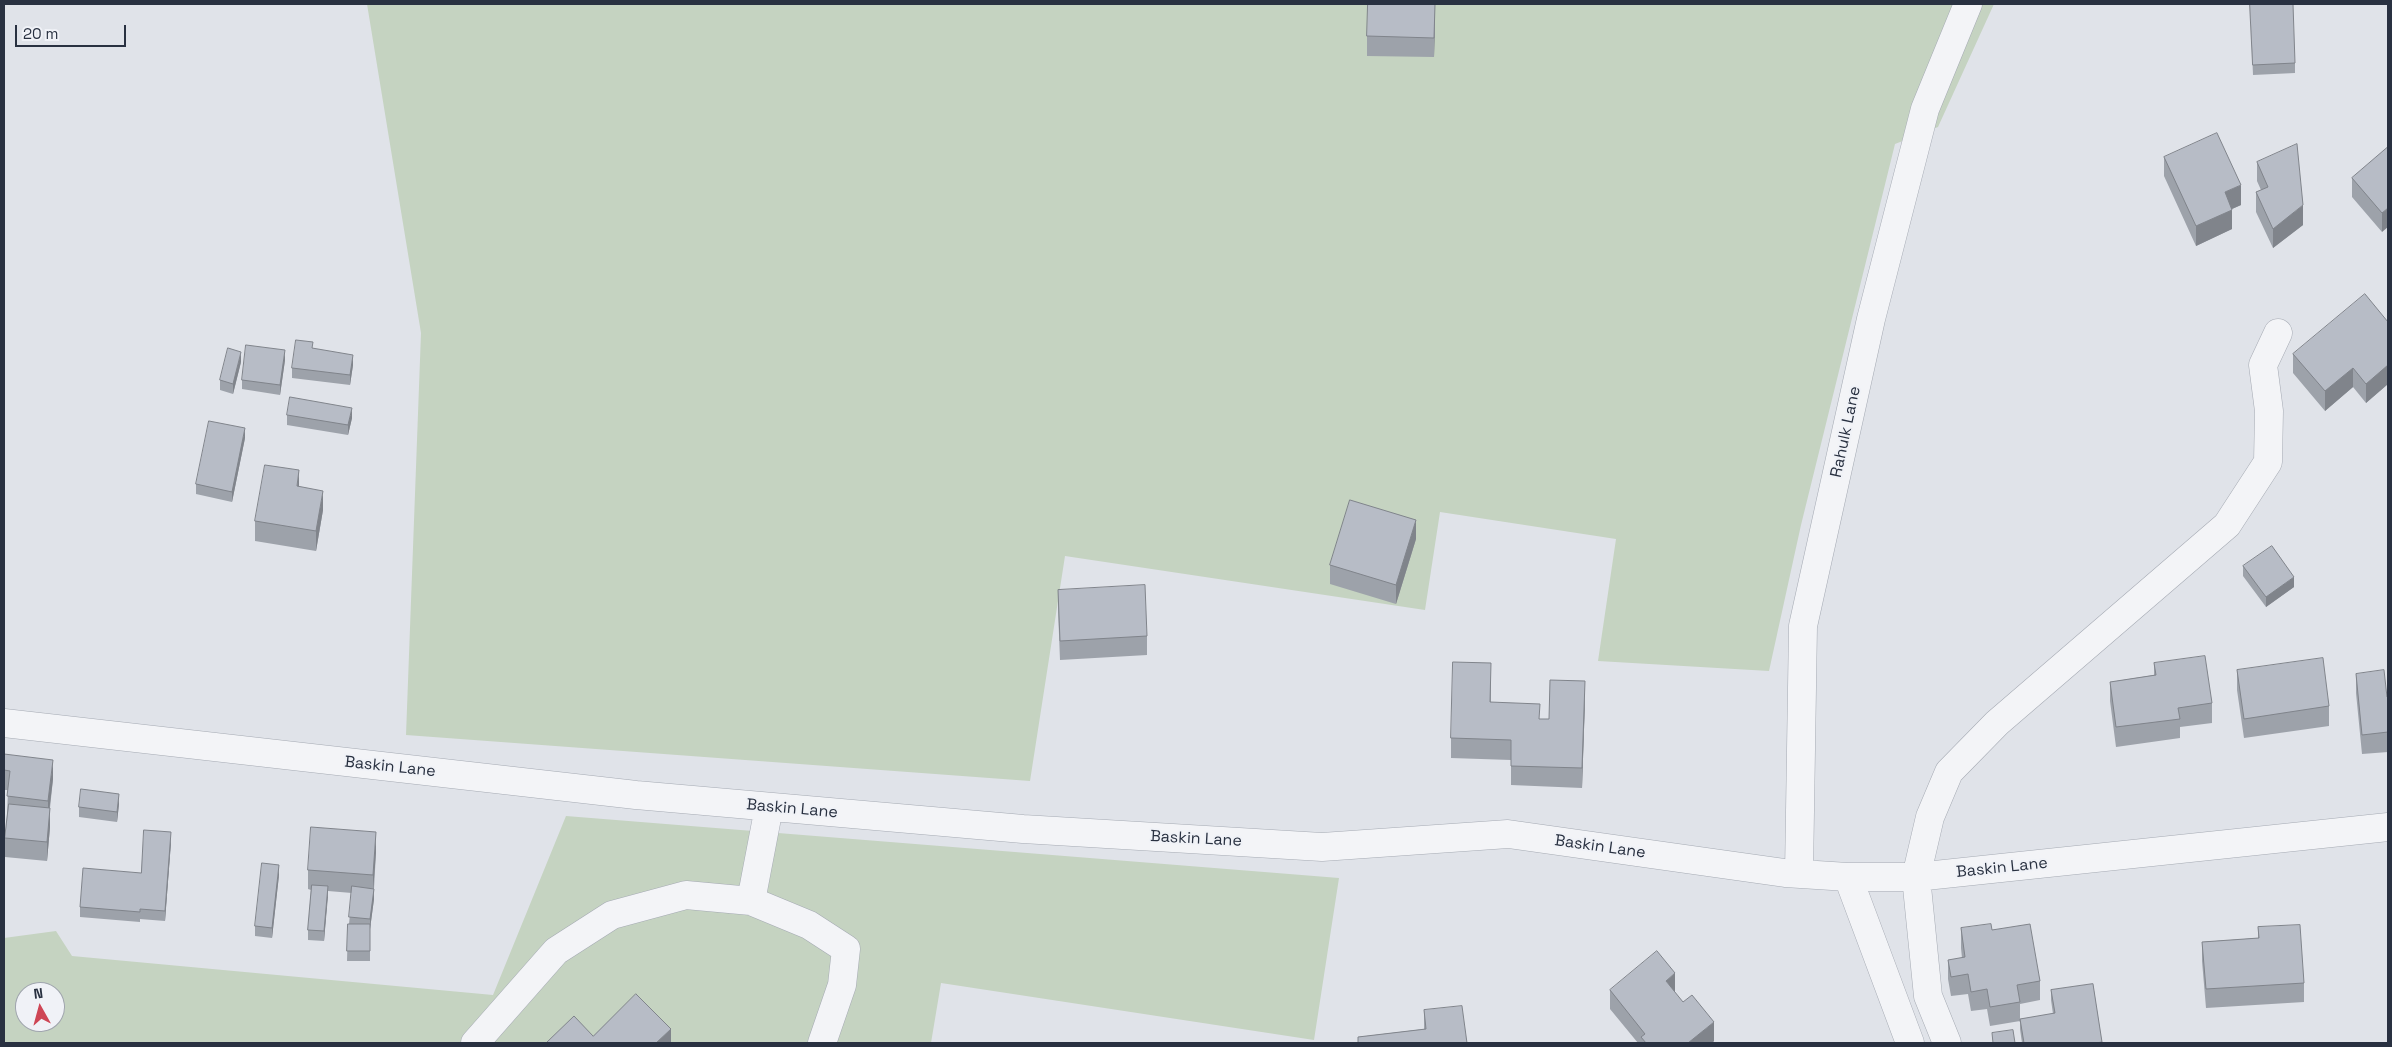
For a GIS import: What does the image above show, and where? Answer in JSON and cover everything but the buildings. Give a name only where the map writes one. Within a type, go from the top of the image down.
[{"type":"street","name":"Rahulk Lane","points":[[1799,873],[1803,626],[1871,319],[1925,109],[1968,4]]},
{"type":"street","points":[[1947,1043],[1928,996],[1916,877],[1930,818],[1949,772],[1997,723],[2227,525],[2268,462],[2269,411],[2263,365],[2278,332]]},
{"type":"street","name":"Baskin Lane","points":[[4,723],[636,795],[1023,830],[1322,847],[1508,834],[1799,873],[1848,877],[1916,877],[2388,826]]},
{"type":"street","points":[[751,901],[769,807]]},
{"type":"street","points":[[1848,877],[1910,1043]]},
{"type":"street","points":[[476,1043],[556,951],[612,915],[686,895],[751,901],[809,925],[846,949],[842,985],[822,1043]]},
{"type":"green space","points":[[367,4],[1994,4],[1938,127],[1895,144],[1801,525],[1769,671],[1598,661],[1616,539],[1440,512],[1425,610],[1065,556],[1030,781],[406,735],[421,333]]},
{"type":"green space","points":[[566,816],[1339,878],[1314,1040],[941,983],[931,1043],[4,1043],[4,938],[56,931],[72,956],[493,995]]}]
